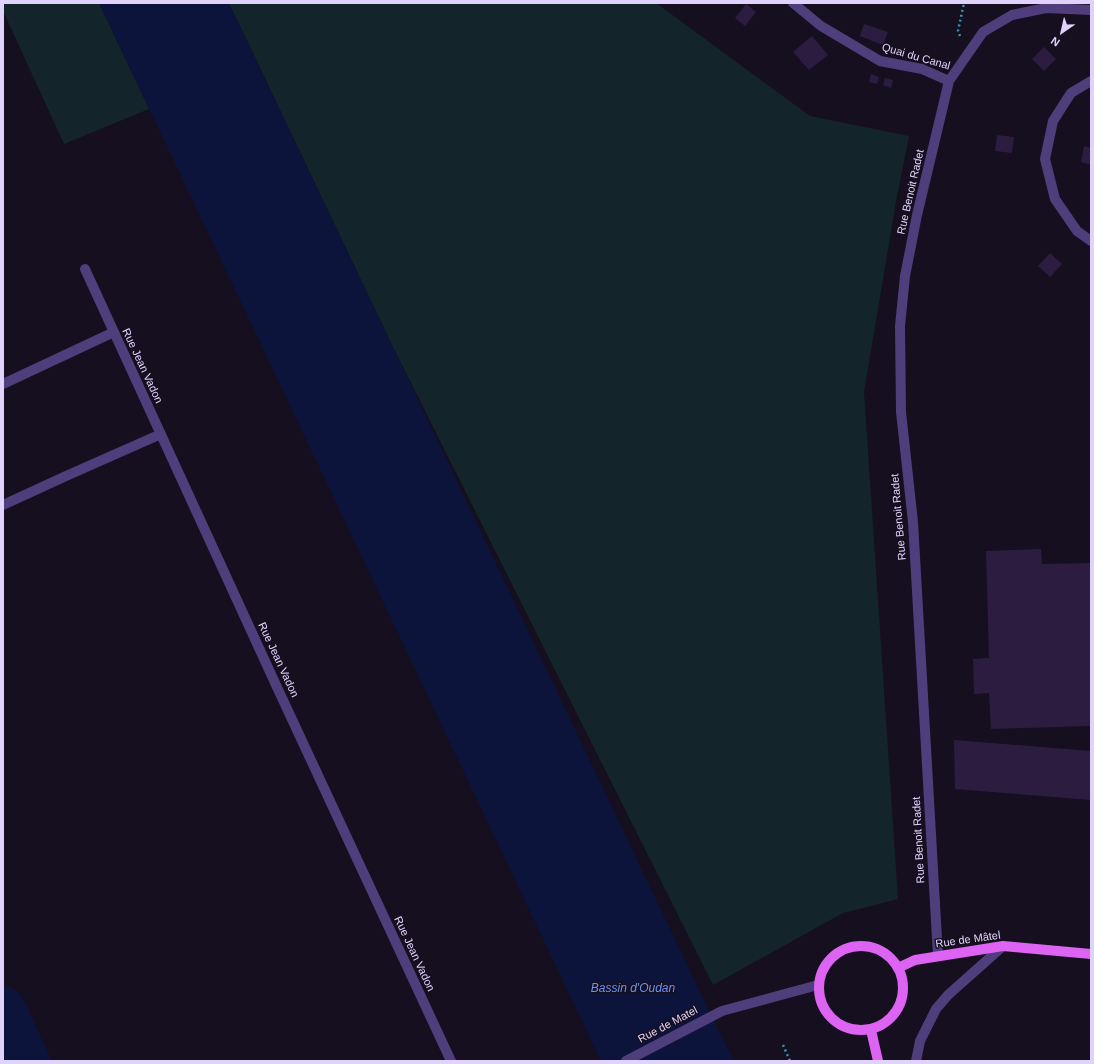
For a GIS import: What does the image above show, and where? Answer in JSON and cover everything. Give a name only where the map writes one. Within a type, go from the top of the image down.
[{"type":"main road","points":[[862,945],[883,952],[898,968],[904,986],[900,1006],[888,1021],[871,1030],[851,1030],[833,1021],[821,1005],[818,985],[825,964],[841,950],[862,945]]},
{"type":"main road","name":"Rue de Mâtel","points":[[898,968],[915,960],[1003,946],[1091,954]]},
{"type":"main road","points":[[871,1030],[878,1061]]},
{"type":"street","name":"Quai du Canal","points":[[793,3],[821,26],[880,60],[922,69],[950,81],[983,32],[1012,15],[1046,8],[1091,10]]},
{"type":"street","name":"Rue Benoit Radet","points":[[938,956],[913,522],[901,412],[900,326],[905,276],[917,215],[950,81]]},
{"type":"street","points":[[1091,81],[1071,93],[1053,121],[1046,158],[1055,199],[1077,231],[1091,241]]},
{"type":"street","name":"Rue Jean Vadon","points":[[85,268],[450,1061]]},
{"type":"street","points":[[3,384],[114,332]]},
{"type":"street","points":[[3,506],[161,434]]},
{"type":"street","points":[[916,1061],[920,1041],[936,1009],[948,995],[1003,946]]},
{"type":"street","name":"Rue de Matel","points":[[626,1061],[722,1011],[818,985]]},
{"type":"path","points":[[783,1045],[790,1061]]},
{"type":"green space","points":[[3,3],[99,3],[149,109],[64,144],[3,11]]},
{"type":"green space","points":[[229,3],[656,3],[810,116],[909,136],[897,196],[864,392],[898,899],[843,913],[713,985],[394,349]]},
{"type":"water","name":"Bassin d'Oudan","points":[[99,3],[229,3],[723,1040],[735,1061],[601,1061]]},
{"type":"building","points":[[746,4],[756,12],[745,26],[735,18]]},
{"type":"building","points":[[864,24],[888,32],[883,45],[860,36]]},
{"type":"building","points":[[812,36],[828,55],[809,70],[793,52]]},
{"type":"building","points":[[1044,47],[1056,59],[1044,71],[1032,59]]},
{"type":"building","points":[[871,74],[879,77],[877,84],[869,82]]},
{"type":"building","points":[[885,78],[893,80],[891,88],[883,85]]},
{"type":"building","points":[[997,135],[1014,137],[1012,153],[995,151]]},
{"type":"building","points":[[1084,146],[1091,148],[1091,165],[1081,162]]},
{"type":"building","points":[[1050,253],[1062,264],[1050,277],[1038,266]]},
{"type":"building","points":[[1041,549],[1042,564],[1091,563],[1091,726],[991,729],[989,693],[974,694],[973,659],[989,658],[986,551]]},
{"type":"building","points":[[954,740],[1091,751],[1091,800],[955,789]]},
{"type":"waterway","points":[[3,1008],[28,1061]]}]
